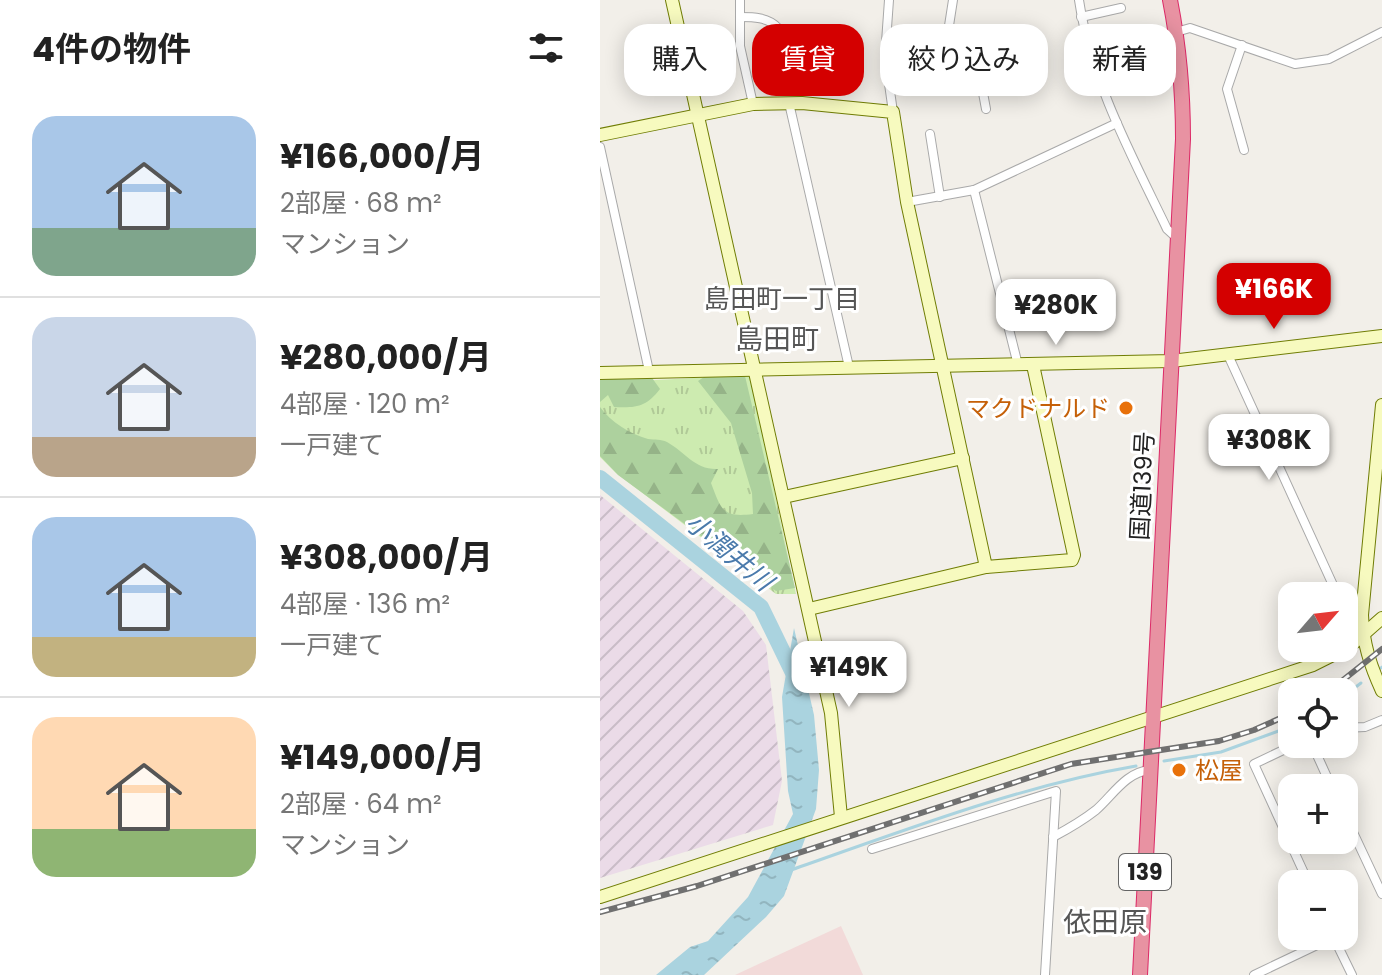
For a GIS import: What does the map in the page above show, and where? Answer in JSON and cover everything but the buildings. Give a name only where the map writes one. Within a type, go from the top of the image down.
[{"type":"highway","name":"国道139号","points":[[1170,0],[1174,24]]},
{"type":"highway","name":"国道139号","points":[[1140,975],[1179,240],[1183,98],[1176,32]]},
{"type":"street","points":[[672,0],[831,713],[841,817]]},
{"type":"street","points":[[740,0],[740,46],[753,104]]},
{"type":"street","points":[[889,0],[885,56],[907,202],[986,567]]},
{"type":"street","points":[[953,0],[948,32],[972,34],[986,109]]},
{"type":"street","points":[[1079,0],[1086,40],[1117,123],[1167,229],[1179,240]]},
{"type":"street","points":[[1081,17],[1121,8]]},
{"type":"street","points":[[740,17],[766,19],[775,24]]},
{"type":"street","points":[[1176,32],[1190,28],[1295,64],[1329,59],[1382,32]]},
{"type":"street","points":[[1242,45],[1227,89],[1244,150]]},
{"type":"street","points":[[600,135],[753,104],[789,103],[893,112]]},
{"type":"street","points":[[789,103],[849,367]]},
{"type":"street","points":[[907,202],[974,190],[1117,123]]},
{"type":"street","points":[[930,134],[940,197]]},
{"type":"street","points":[[600,147],[649,371]]},
{"type":"street","points":[[974,190],[1018,365]]},
{"type":"street","points":[[600,373],[1171,361],[1382,336]]},
{"type":"street","points":[[1228,355],[1332,582]]},
{"type":"street","points":[[809,609],[986,567],[1072,560],[1074,555],[1033,365]]},
{"type":"street","points":[[1382,405],[1362,615],[1369,661],[1382,691]]},
{"type":"street","points":[[784,497],[963,458]]},
{"type":"street","points":[[600,897],[1313,665],[1349,647],[1382,618]]},
{"type":"street","points":[[1358,727],[1382,720]]},
{"type":"street","points":[[1278,753],[1254,764],[1303,870]]},
{"type":"street","points":[[1053,837],[1085,818],[1135,773],[1150,770]]},
{"type":"street","points":[[872,849],[1056,791],[1045,975]]},
{"type":"street","points":[[1358,843],[1382,894]]},
{"type":"street","points":[[1254,975],[1307,950]]},
{"type":"street","points":[[1340,950],[1352,975]]},
{"type":"shaded area","points":[[600,495],[743,611],[766,645],[782,781],[773,825],[600,878]]},
{"type":"shaded area","points":[[841,926],[863,975],[735,975]]},
{"type":"green space","points":[[650,375],[660,389],[645,403],[614,407],[608,395],[600,402],[600,380]]},
{"type":"green space","points":[[707,375],[745,376],[795,588],[776,591],[618,475],[600,456],[600,407],[628,431],[667,442],[697,464],[718,469],[711,483],[724,510],[735,514],[753,514],[752,493],[731,423],[698,381]]},
{"type":"green space","points":[[750,375],[796,594],[776,594],[616,473],[600,457],[600,383]]},
{"type":"water","points":[[794,628],[814,715],[819,770],[816,809],[784,896],[704,975],[656,975],[690,947],[708,941],[748,897],[793,814],[788,791],[782,697]]},
{"type":"waterway","name":"小潤井川","points":[[600,478],[761,607],[796,679]]},
{"type":"waterway","points":[[1164,761],[1221,752],[1278,731]]},
{"type":"waterway","points":[[791,870],[1005,797],[1136,766]]},
{"type":"railway","points":[[1346,678],[1382,649]]},
{"type":"railway","points":[[600,912],[697,886],[1071,764],[1219,741],[1278,719]]},
{"type":"place","name":"マクドナルド","points":[[1126,408]]},
{"type":"place","name":"松屋","points":[[1179,770]]},
{"type":"district","name":"島田町一丁目","points":[[782,299]]},
{"type":"district","name":"島田町","points":[[777,339]]},
{"type":"district","name":"依田原","points":[[1105,922]]}]
